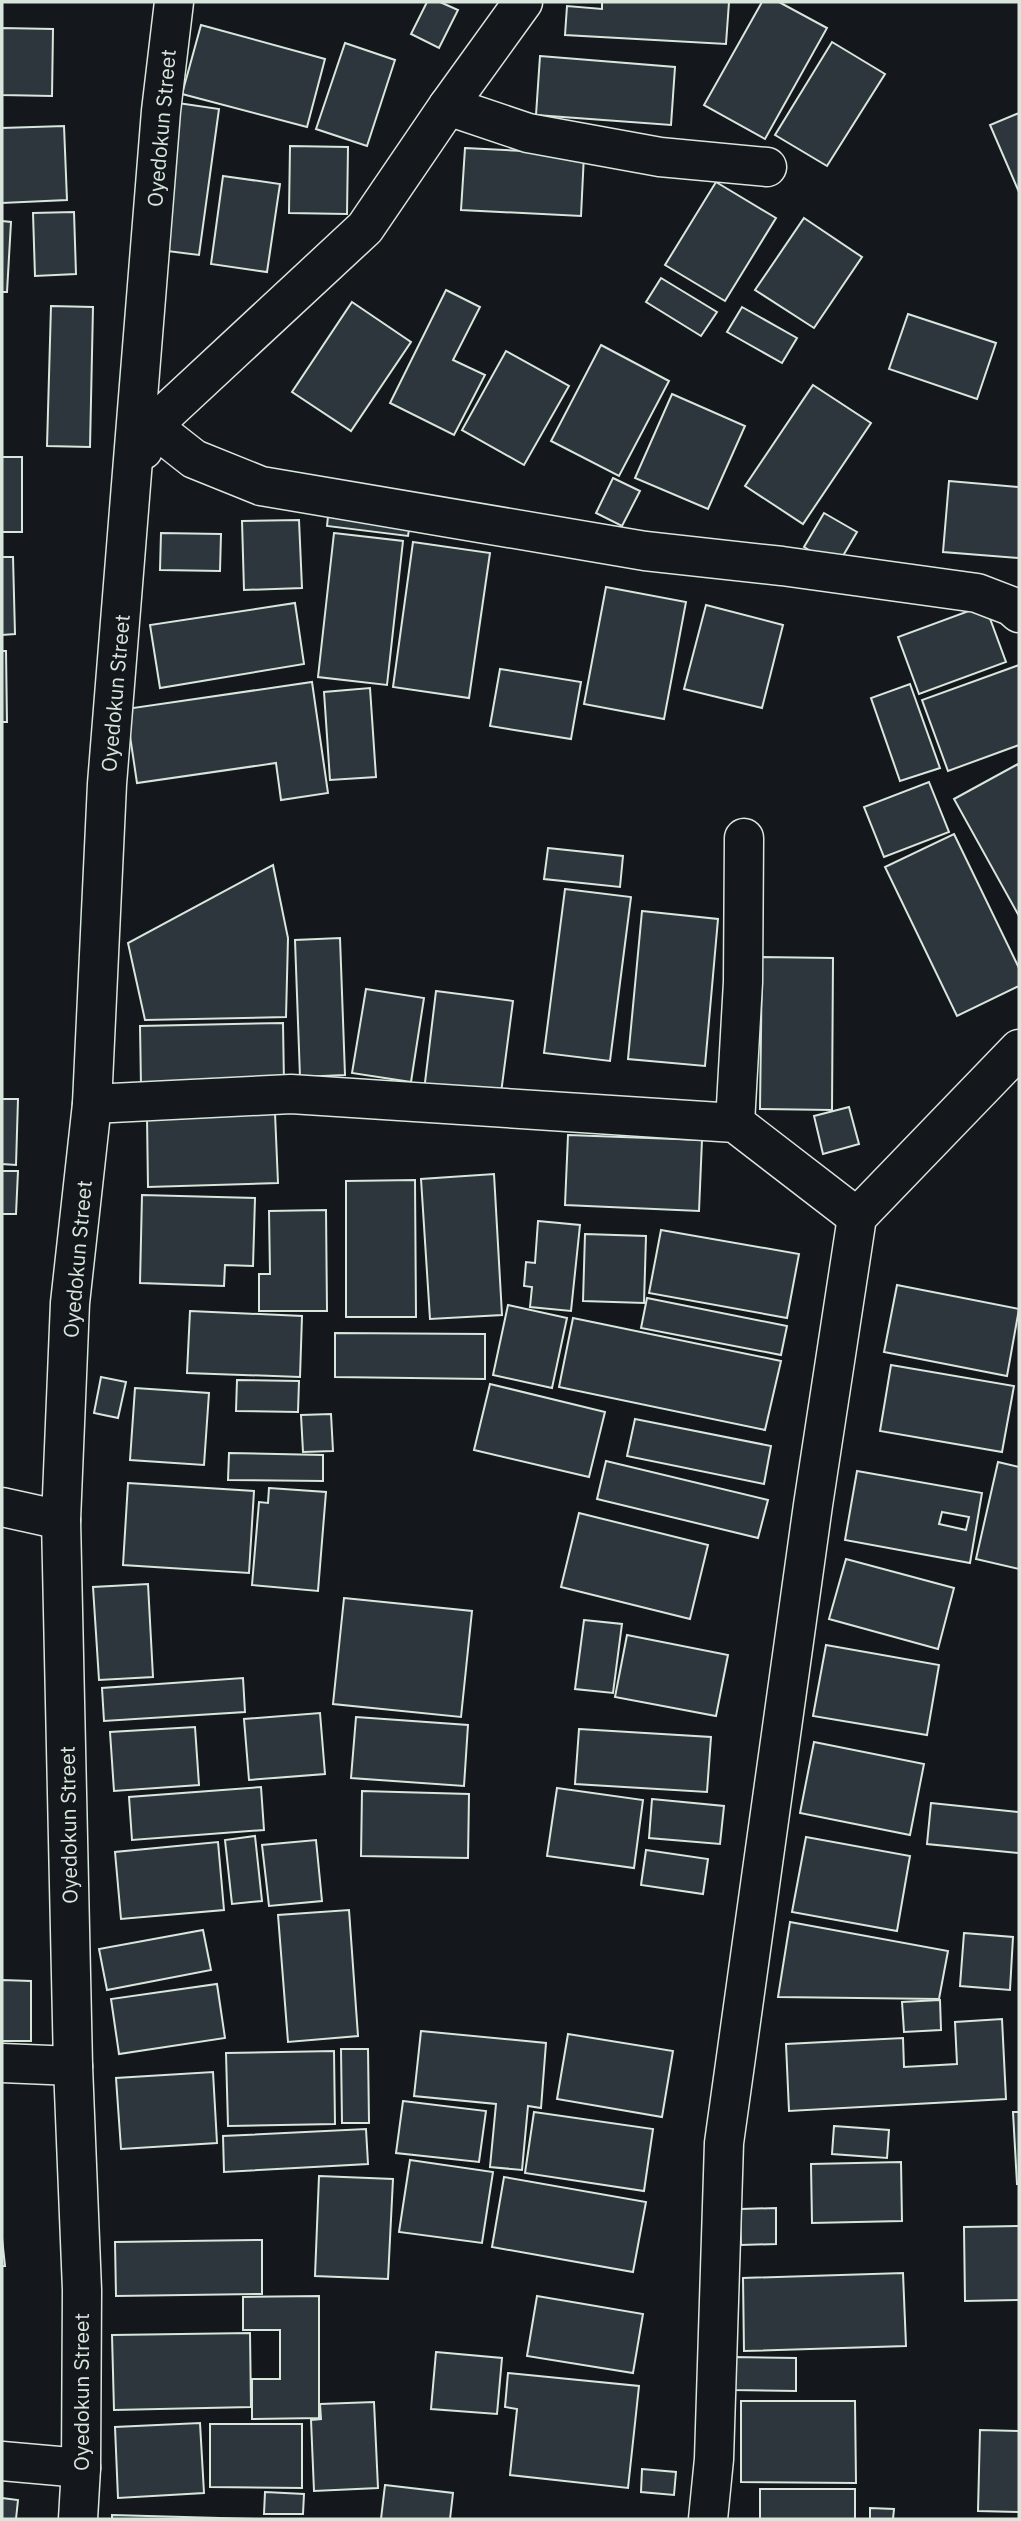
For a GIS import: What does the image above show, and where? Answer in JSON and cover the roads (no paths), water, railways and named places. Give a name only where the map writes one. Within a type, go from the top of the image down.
[{"type":"street","name":"Oyedokun Street","points":[[78,2519],[81,2468],[82,2290],[61,1520],[70,1303],[92,1104],[107,784],[160,125],[174,2]]},
{"type":"street","points":[[132,478],[152,426],[365,228],[523,2]]},
{"type":"street","points":[[448,106],[528,133],[660,158],[767,167]]},
{"type":"street","points":[[152,426],[194,460],[261,486],[645,551],[782,566],[977,593],[1011,606],[1019,613]]},
{"type":"street","points":[[735,1123],[743,982],[744,838]]},
{"type":"street","points":[[708,2519],[714,2459],[724,2143],[813,1505],[858,1217],[1019,1049]]},
{"type":"street","points":[[92,1104],[291,1094],[735,1123],[858,1217]]},
{"type":"street","points":[[2,1507],[61,1520]]},
{"type":"street","points":[[2,2063],[74,2066]]},
{"type":"street","points":[[2,2461],[81,2468]]}]
